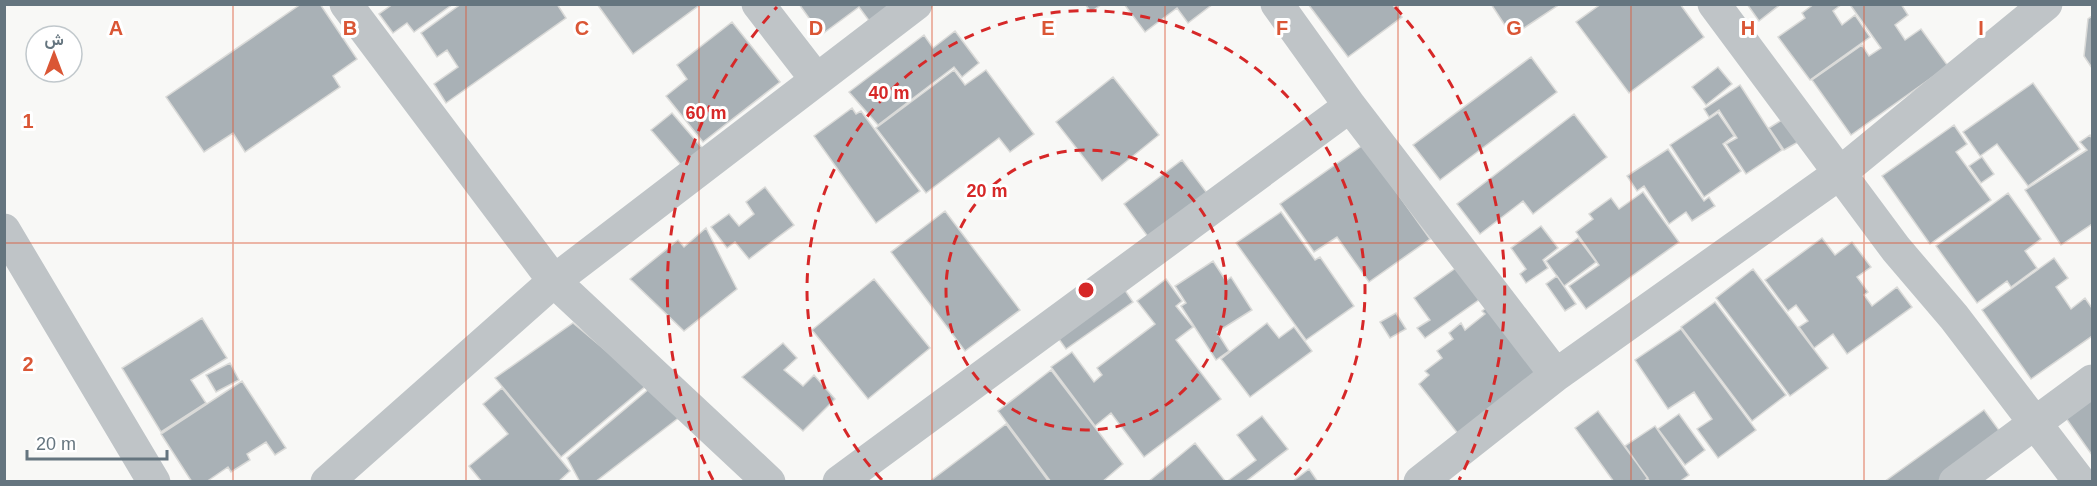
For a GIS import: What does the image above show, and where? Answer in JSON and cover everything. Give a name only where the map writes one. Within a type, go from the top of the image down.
[{"type":"street","points":[[346,4],[554,281],[769,482]]},
{"type":"street","points":[[758,4],[816,79]]},
{"type":"street","points":[[327,482],[554,281],[916,4]]},
{"type":"street","points":[[1277,4],[1350,106],[1556,375]]},
{"type":"street","points":[[1714,4],[1896,249],[1954,317],[2080,482]]},
{"type":"street","points":[[1420,482],[1556,375],[1840,172],[2046,4]]},
{"type":"street","points":[[839,482],[1350,106]]},
{"type":"street","points":[[4,230],[154,482]]},
{"type":"street","points":[[1955,482],[2092,381]]},
{"type":"building","points":[[301,4],[320,4],[357,59],[333,76],[340,87],[245,152],[233,133],[204,152],[166,97]]},
{"type":"building","points":[[393,4],[453,4],[414,32],[407,23],[393,33],[379,14]]},
{"type":"building","points":[[461,4],[557,4],[566,18],[446,103],[434,84],[458,67],[447,50],[437,57],[421,33]]},
{"type":"building","points":[[597,4],[701,4],[633,54]]},
{"type":"building","points":[[799,4],[903,4],[873,26],[859,7],[821,35]]},
{"type":"building","points":[[1085,4],[1102,4],[1091,12]]},
{"type":"building","points":[[1124,4],[1213,4],[1188,23],[1177,8],[1145,32]]},
{"type":"building","points":[[1308,4],[1392,4],[1402,17],[1348,57]]},
{"type":"building","points":[[1491,4],[1560,4],[1512,36]]},
{"type":"building","points":[[1601,4],[1680,4],[1704,37],[1629,93],[1576,22]]},
{"type":"building","points":[[1747,4],[1781,4],[1759,21]]},
{"type":"building","points":[[1814,4],[1842,4],[1833,11],[1842,25],[1855,15],[1870,37],[1810,80],[1778,37],[1805,18],[1802,13]]},
{"type":"building","points":[[1853,4],[1901,4],[1908,15],[1895,25],[1905,40],[1921,29],[1948,66],[1851,135],[1812,80],[1862,45],[1869,56],[1881,48],[1851,6]]},
{"type":"building","points":[[2092,16],[2092,68],[2084,56],[2088,19]]},
{"type":"building","points":[[732,22],[780,82],[703,142],[666,96],[687,79],[677,65]]},
{"type":"building","points":[[955,31],[979,63],[962,77],[954,67],[878,125],[849,92],[924,35],[933,48]]},
{"type":"building","points":[[1531,57],[1557,92],[1440,180],[1413,145]]},
{"type":"building","points":[[1718,67],[1732,84],[1706,105],[1692,87]]},
{"type":"building","points":[[954,70],[965,85],[986,70],[1034,134],[1010,152],[999,138],[926,193],[876,128]]},
{"type":"building","points":[[1113,77],[1159,135],[1102,181],[1056,122]]},
{"type":"building","points":[[2033,83],[2080,149],[2028,186],[1997,144],[1980,156],[1963,132]]},
{"type":"building","points":[[1740,85],[1782,150],[1746,174],[1726,144],[1737,138],[1719,110],[1709,117],[1704,109]]},
{"type":"building","points":[[852,108],[856,114],[861,111],[920,191],[876,223],[814,136]]},
{"type":"building","points":[[672,113],[703,149],[682,166],[651,130]]},
{"type":"building","points":[[1718,113],[1734,136],[1723,144],[1741,171],[1704,197],[1670,145]]},
{"type":"building","points":[[1574,114],[1607,157],[1533,214],[1523,201],[1480,234],[1457,204]]},
{"type":"building","points":[[1785,118],[1800,141],[1784,150],[1769,128]]},
{"type":"building","points":[[1954,125],[1967,144],[1956,152],[1991,200],[1930,244],[1882,176]]},
{"type":"building","points":[[2090,135],[2092,138],[2092,224],[2061,245],[2025,190],[2087,150],[2080,142]]},
{"type":"building","points":[[1363,145],[1430,239],[1369,282],[1337,237],[1314,252],[1280,204]]},
{"type":"building","points":[[1668,149],[1704,201],[1709,197],[1715,206],[1692,221],[1686,212],[1669,224],[1644,186],[1637,191],[1627,176]]},
{"type":"building","points":[[1982,157],[1994,174],[1981,183],[1969,166]]},
{"type":"building","points":[[1182,160],[1213,201],[1154,245],[1124,204]]},
{"type":"building","points":[[765,187],[794,225],[749,259],[735,242],[727,248],[711,227],[729,214],[739,226],[754,214],[746,202]]},
{"type":"building","points":[[1643,192],[1679,242],[1586,309],[1569,286],[1599,265],[1576,232],[1593,219],[1589,214],[1611,198],[1619,209]]},
{"type":"building","points":[[2008,193],[2041,239],[2025,251],[2037,268],[2011,287],[2007,281],[1977,303],[1936,246]]},
{"type":"building","points":[[945,211],[1020,310],[965,351],[891,252]]},
{"type":"building","points":[[1281,212],[1315,260],[1320,257],[1354,306],[1306,340],[1236,243]]},
{"type":"building","points":[[1541,226],[1558,248],[1543,260],[1548,268],[1526,283],[1520,274],[1526,269],[1511,248]]},
{"type":"building","points":[[706,228],[737,289],[684,331],[630,279],[678,240],[684,247]]},
{"type":"building","points":[[1578,238],[1596,262],[1564,286],[1546,261]]},
{"type":"building","points":[[1822,238],[1835,255],[1852,242],[1871,267],[1857,277],[1868,292],[1864,295],[1872,306],[1897,287],[1912,307],[1847,354],[1833,334],[1814,348],[1799,327],[1808,321],[1796,305],[1788,311],[1765,280]]},
{"type":"building","points":[[2054,258],[2068,278],[2056,287],[2071,309],[2085,298],[2092,308],[2092,336],[2031,379],[1982,310]]},
{"type":"building","points":[[1213,261],[1226,281],[1231,277],[1252,310],[1217,332],[1229,351],[1216,360],[1181,306],[1186,303],[1175,286]]},
{"type":"building","points":[[1460,265],[1483,297],[1425,338],[1417,328],[1430,320],[1414,298]]},
{"type":"building","points":[[1753,269],[1828,368],[1790,396],[1716,298]]},
{"type":"building","points":[[1557,276],[1576,304],[1565,311],[1546,284]]},
{"type":"building","points":[[874,279],[930,348],[868,399],[812,330]]},
{"type":"building","points":[[1166,279],[1182,301],[1176,306],[1193,327],[1176,340],[1221,399],[1144,457],[1111,413],[1095,426],[1051,367],[1072,352],[1094,382],[1102,375],[1097,368],[1155,324],[1137,301]]},
{"type":"building","points":[[1118,280],[1133,302],[1066,349],[1051,328]]},
{"type":"building","points":[[1715,302],[1786,395],[1752,421],[1681,327]]},
{"type":"building","points":[[1490,305],[1541,371],[1459,435],[1419,384],[1429,375],[1425,371],[1442,358],[1437,351],[1453,339],[1449,333],[1461,323],[1465,330],[1485,314],[1482,311]]},
{"type":"building","points":[[1396,313],[1406,329],[1390,338],[1380,322]]},
{"type":"building","points":[[202,318],[227,358],[191,380],[206,403],[161,432],[122,368]]},
{"type":"building","points":[[573,323],[647,385],[561,457],[495,378]]},
{"type":"building","points":[[1267,323],[1279,338],[1294,327],[1312,351],[1250,397],[1221,359]]},
{"type":"building","points":[[1681,329],[1756,430],[1718,458],[1697,429],[1712,419],[1694,392],[1668,409],[1635,360]]},
{"type":"building","points":[[783,343],[797,358],[784,370],[803,386],[814,375],[835,399],[803,431],[742,377]]},
{"type":"building","points":[[230,363],[239,380],[216,392],[206,375]]},
{"type":"building","points":[[1051,370],[1123,464],[1102,482],[1051,482],[998,411]]},
{"type":"building","points":[[242,381],[286,448],[275,455],[266,442],[247,454],[250,460],[231,472],[228,467],[206,482],[192,482],[161,434]]},
{"type":"building","points":[[656,383],[685,413],[595,482],[580,482],[567,458]]},
{"type":"building","points":[[502,388],[570,471],[558,482],[482,482],[469,466],[508,434],[483,404]]},
{"type":"building","points":[[2092,389],[2092,455],[2061,411]]},
{"type":"building","points":[[1984,410],[2004,437],[1942,482],[1884,482]]},
{"type":"building","points":[[1598,411],[1648,478],[1643,482],[1614,482],[1575,428]]},
{"type":"building","points":[[1679,414],[1705,450],[1685,465],[1658,429]]},
{"type":"building","points":[[1262,416],[1288,449],[1245,482],[1231,482],[1229,480],[1256,460],[1237,435]]},
{"type":"building","points":[[1006,424],[1049,482],[929,482]]},
{"type":"building","points":[[1655,426],[1689,475],[1679,482],[1650,482],[1625,446]]},
{"type":"building","points":[[1195,443],[1226,482],[1148,482]]},
{"type":"building","points":[[1309,469],[1318,482],[1292,482]]}]
